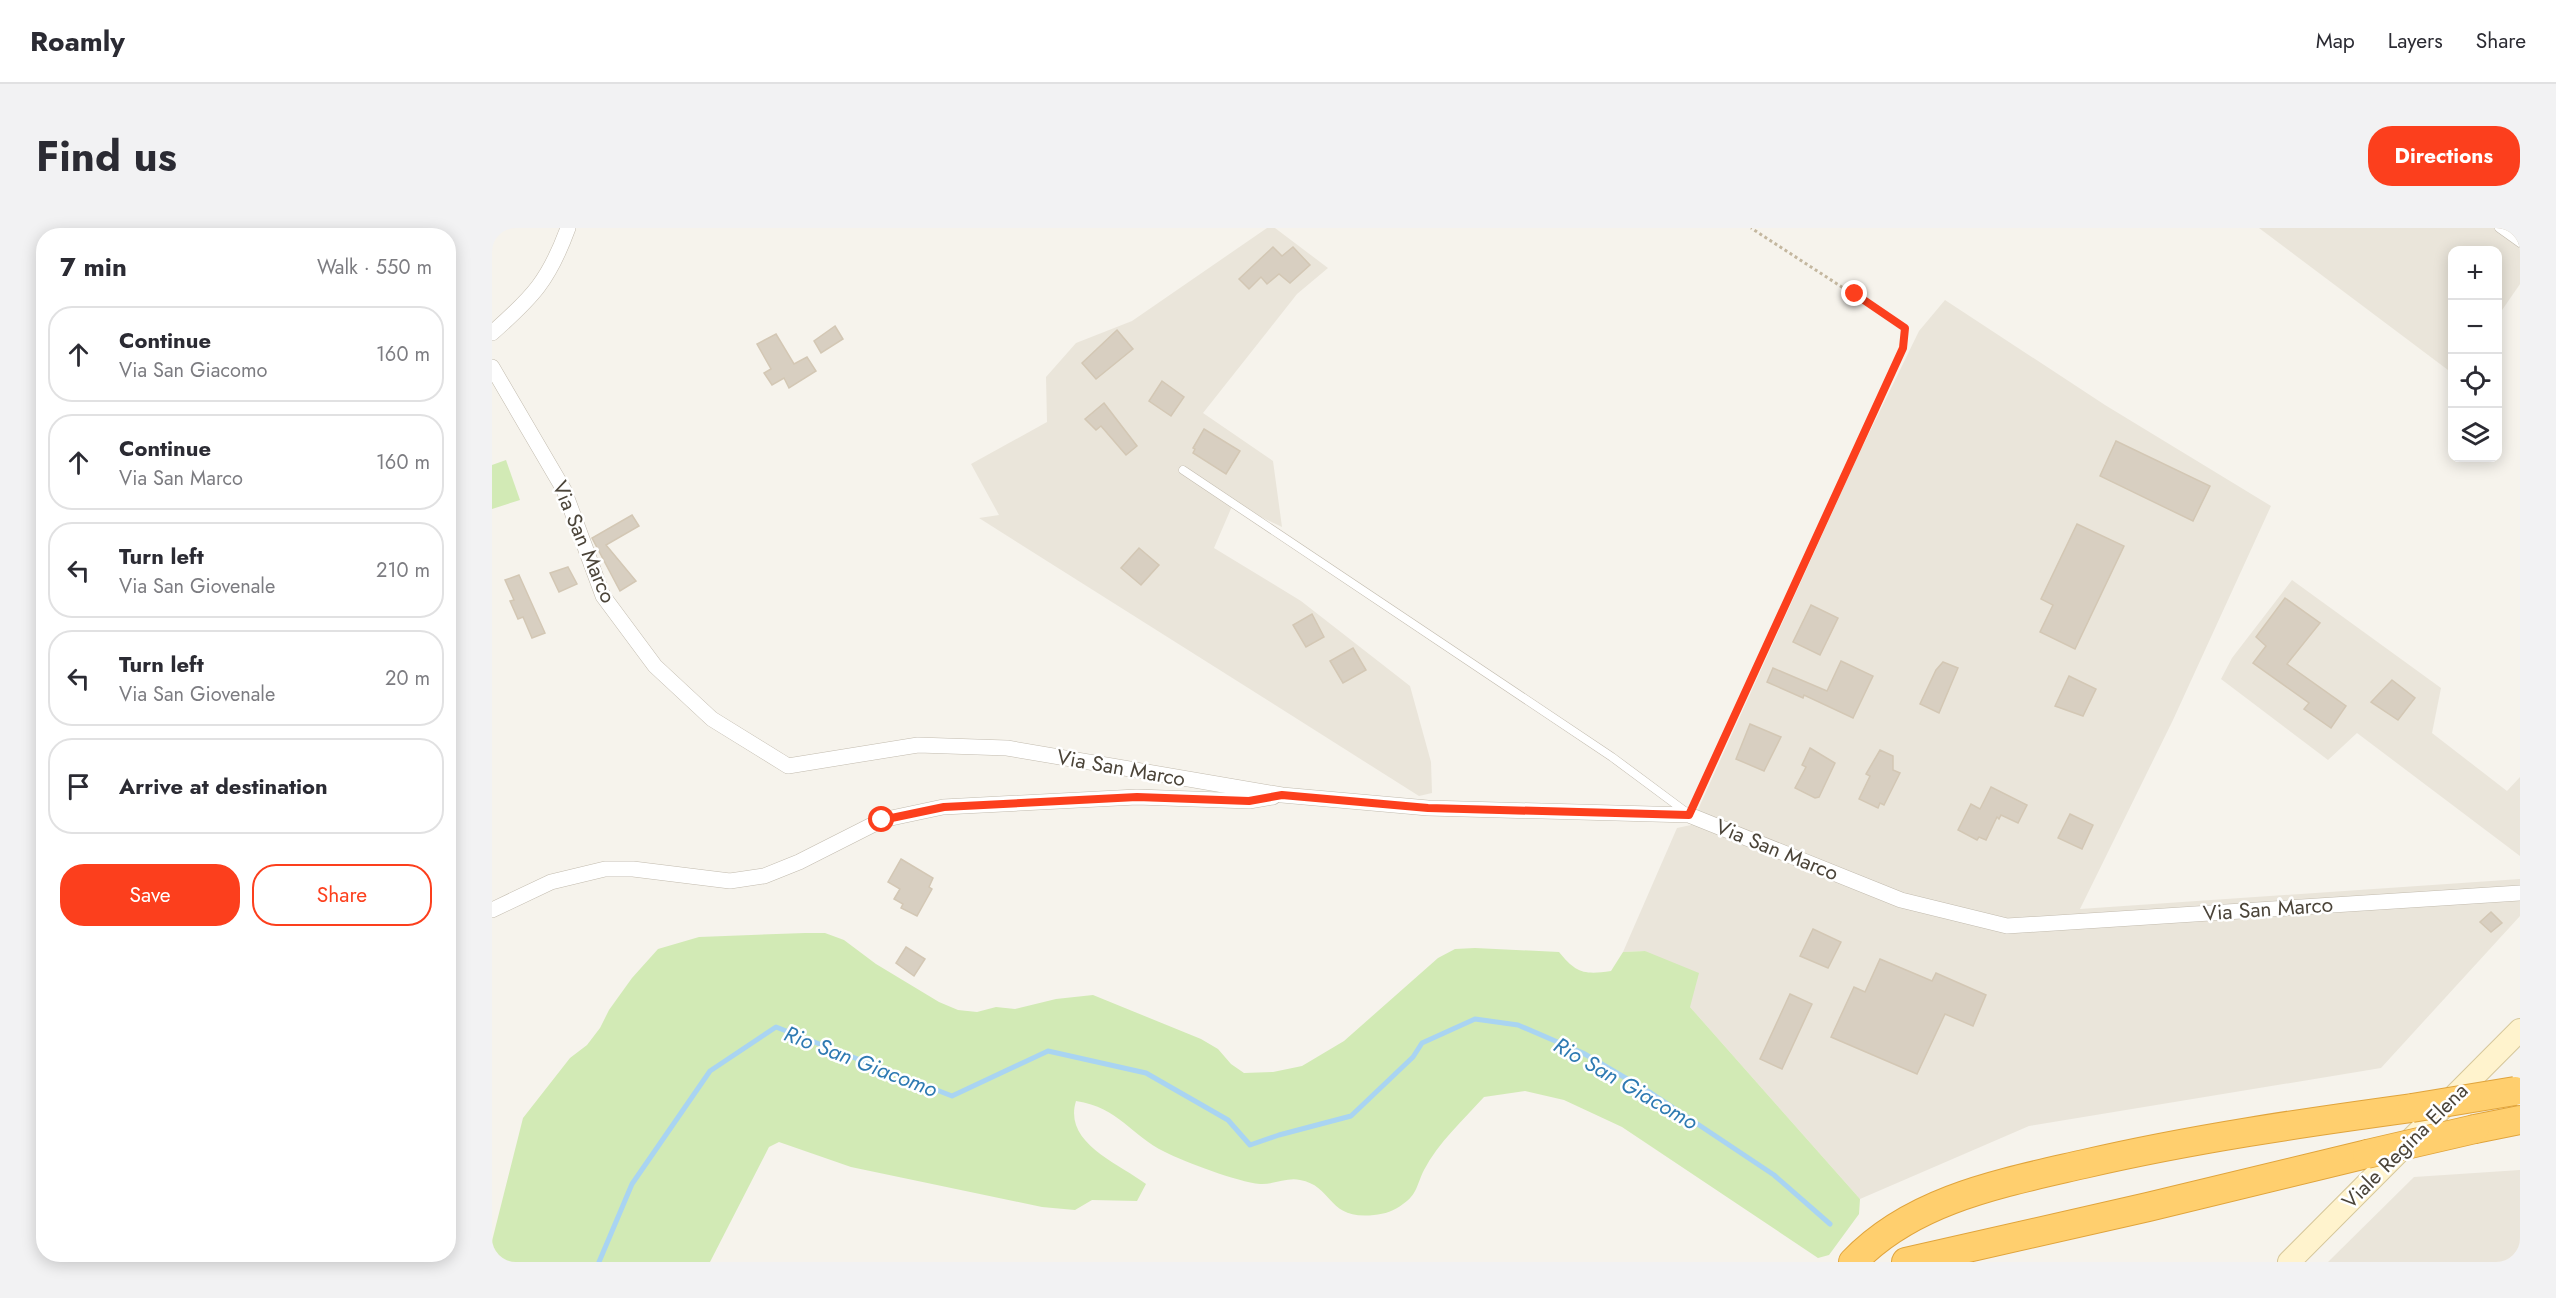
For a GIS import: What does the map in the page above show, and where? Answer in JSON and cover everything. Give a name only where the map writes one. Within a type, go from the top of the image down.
[{"type":"highway","points":[[1853,1262],[1867,1247],[1916,1214],[1957,1197],[2012,1180],[2151,1148],[2518,1090]]},
{"type":"highway","points":[[1906,1262],[2148,1208],[2367,1154],[2520,1120]]},
{"type":"main road","name":"Viale Regina Elena","points":[[2289,1262],[2520,1030]]},
{"type":"street","points":[[492,333],[530,299],[549,274],[568,228]]},
{"type":"street","name":"Via San Marco","points":[[492,367],[564,490],[603,596],[655,666],[711,718],[788,766],[918,745],[1007,748],[1282,795],[1428,808],[1689,815],[1901,900],[2007,926],[2520,893]]},
{"type":"street","points":[[492,910],[550,882],[605,869],[633,869],[730,881],[764,876],[799,862],[882,820],[944,807],[1137,797],[1249,801],[1282,795]]},
{"type":"lane","points":[[2499,228],[2520,243]]},
{"type":"lane","points":[[1183,470],[1612,757],[1689,815]]},
{"type":"path","points":[[1689,815],[1903,348],[1905,328],[1751,228]]},
{"type":"shaded area","points":[[1267,228],[1275,228],[1328,268],[1297,294],[1203,413],[1273,461],[1282,527],[1233,504],[1214,548],[1301,601],[1410,686],[1431,762],[1432,793],[1419,796],[979,518],[999,515],[971,464],[1047,422],[1046,377],[1076,343],[1132,321]]},
{"type":"shaded area","points":[[2259,228],[2511,228],[2520,235],[2520,284],[2502,310],[2502,246],[2448,246],[2448,370]]},
{"type":"shaded area","points":[[1945,300],[2105,405],[2271,506],[2173,720],[2080,909],[2520,879],[2520,916],[2381,1068],[2029,1126],[1860,1199],[1690,1007],[1645,951],[1623,952],[1677,828],[1691,825],[1856,460],[1919,331]]},
{"type":"shaded area","points":[[2292,580],[2441,688],[2432,733],[2507,791],[2520,777],[2520,856],[2357,733],[2328,760],[2221,679],[2232,658]]},
{"type":"shaded area","points":[[2520,1170],[2520,1262],[2328,1262],[2414,1177]]},
{"type":"green space","points":[[506,460],[520,500],[492,509],[492,465]]},
{"type":"green space","points":[[825,933],[844,940],[876,964],[939,1002],[958,1010],[977,1012],[996,1007],[1015,1009],[1056,999],[1093,995],[1201,1039],[1218,1049],[1231,1064],[1244,1073],[1273,1072],[1302,1066],[1344,1041],[1438,958],[1455,949],[1559,952],[1570,964],[1581,971],[1594,973],[1611,971],[1623,952],[1645,951],[1699,973],[1690,1007],[1860,1199],[1859,1214],[1829,1255],[1818,1258],[1622,1127],[1564,1100],[1525,1091],[1484,1097],[1436,1150],[1411,1197],[1393,1210],[1374,1215],[1358,1215],[1338,1208],[1311,1183],[1290,1180],[1260,1184],[1239,1180],[1198,1166],[1153,1145],[1104,1110],[1076,1101],[1074,1116],[1085,1140],[1108,1160],[1146,1184],[1137,1201],[1092,1200],[1075,1210],[1042,1207],[851,1167],[779,1142],[769,1147],[710,1262],[492,1262],[492,1241],[523,1118],[570,1058],[587,1045],[632,978],[658,949],[699,937]]},
{"type":"building","points":[[1273,247],[1282,256],[1293,247],[1310,265],[1290,283],[1279,274],[1267,284],[1261,277],[1249,289],[1239,279]]},
{"type":"building","points":[[835,326],[843,339],[821,353],[814,341]]},
{"type":"building","points":[[1117,330],[1133,349],[1096,379],[1082,363]]},
{"type":"building","points":[[776,334],[794,364],[807,357],[816,371],[789,388],[784,378],[772,385],[764,373],[771,369],[757,344]]},
{"type":"building","points":[[1162,381],[1184,397],[1171,416],[1149,401]]},
{"type":"building","points":[[1104,403],[1137,446],[1126,455],[1101,426],[1096,430],[1085,419]]},
{"type":"building","points":[[1204,429],[1240,451],[1226,474],[1193,453],[1195,449],[1193,448]]},
{"type":"building","points":[[2116,441],[2210,486],[2193,521],[2100,476]]},
{"type":"building","points":[[632,515],[639,526],[606,545],[636,581],[620,591],[592,538]]},
{"type":"building","points":[[2077,524],[2124,546],[2075,649],[2040,632],[2053,605],[2041,599]]},
{"type":"building","points":[[1139,548],[1159,565],[1141,585],[1121,568]]},
{"type":"building","points":[[568,567],[577,584],[559,592],[550,573]]},
{"type":"building","points":[[519,575],[545,633],[532,638],[523,617],[518,619],[510,601],[514,600],[505,580]]},
{"type":"building","points":[[2285,598],[2320,623],[2287,664],[2346,706],[2331,728],[2304,709],[2309,703],[2253,663],[2266,646],[2256,637]]},
{"type":"building","points":[[1811,605],[1838,618],[1820,655],[1793,642]]},
{"type":"building","points":[[1312,614],[1324,637],[1306,647],[1293,625]]},
{"type":"building","points":[[1353,648],[1366,670],[1343,683],[1330,661]]},
{"type":"building","points":[[1841,661],[1873,676],[1853,718],[1804,695],[1803,698],[1767,682],[1773,668],[1827,691]]},
{"type":"building","points":[[1943,662],[1958,668],[1939,713],[1920,704],[1936,670]]},
{"type":"building","points":[[2069,676],[2096,689],[2083,716],[2055,706]]},
{"type":"building","points":[[2392,680],[2415,698],[2398,720],[2371,702]]},
{"type":"building","points":[[1750,724],[1781,737],[1764,771],[1736,759]]},
{"type":"building","points":[[1810,748],[1835,763],[1819,797],[1815,798],[1795,788],[1806,767],[1802,765]]},
{"type":"building","points":[[1880,750],[1893,756],[1893,770],[1900,773],[1884,805],[1880,803],[1878,808],[1859,799],[1870,776],[1866,774]]},
{"type":"building","points":[[1991,787],[2027,805],[2018,823],[2001,815],[1999,819],[1997,817],[1986,840],[1979,837],[1977,840],[1958,830],[1971,804],[1980,809]]},
{"type":"building","points":[[2070,814],[2093,825],[2082,849],[2058,838]]},
{"type":"building","points":[[901,859],[933,878],[929,887],[932,889],[917,916],[901,908],[903,904],[894,899],[900,889],[888,882]]},
{"type":"building","points":[[2491,912],[2502,923],[2491,932],[2480,922]]},
{"type":"building","points":[[1813,929],[1841,942],[1828,968],[1800,956]]},
{"type":"building","points":[[906,947],[925,959],[914,976],[896,963]]},
{"type":"building","points":[[1880,959],[1932,981],[1936,973],[1986,995],[1973,1026],[1945,1014],[1917,1074],[1831,1037],[1854,987],[1865,992]]},
{"type":"building","points":[[1790,994],[1812,1004],[1782,1069],[1760,1059]]},
{"type":"waterway","name":"Rio San Giacomo","points":[[599,1262],[632,1184],[710,1071],[776,1027],[952,1096],[1048,1051],[1146,1073],[1228,1120],[1250,1145],[1351,1116],[1413,1057],[1422,1043],[1475,1019],[1518,1025],[1583,1053],[1651,1093],[1774,1175],[1830,1224]]},
{"type":"route","points":[[882,820],[944,807],[1137,797],[1249,801],[1282,795],[1428,808],[1689,815],[1903,348],[1905,328],[1855,294]]}]
